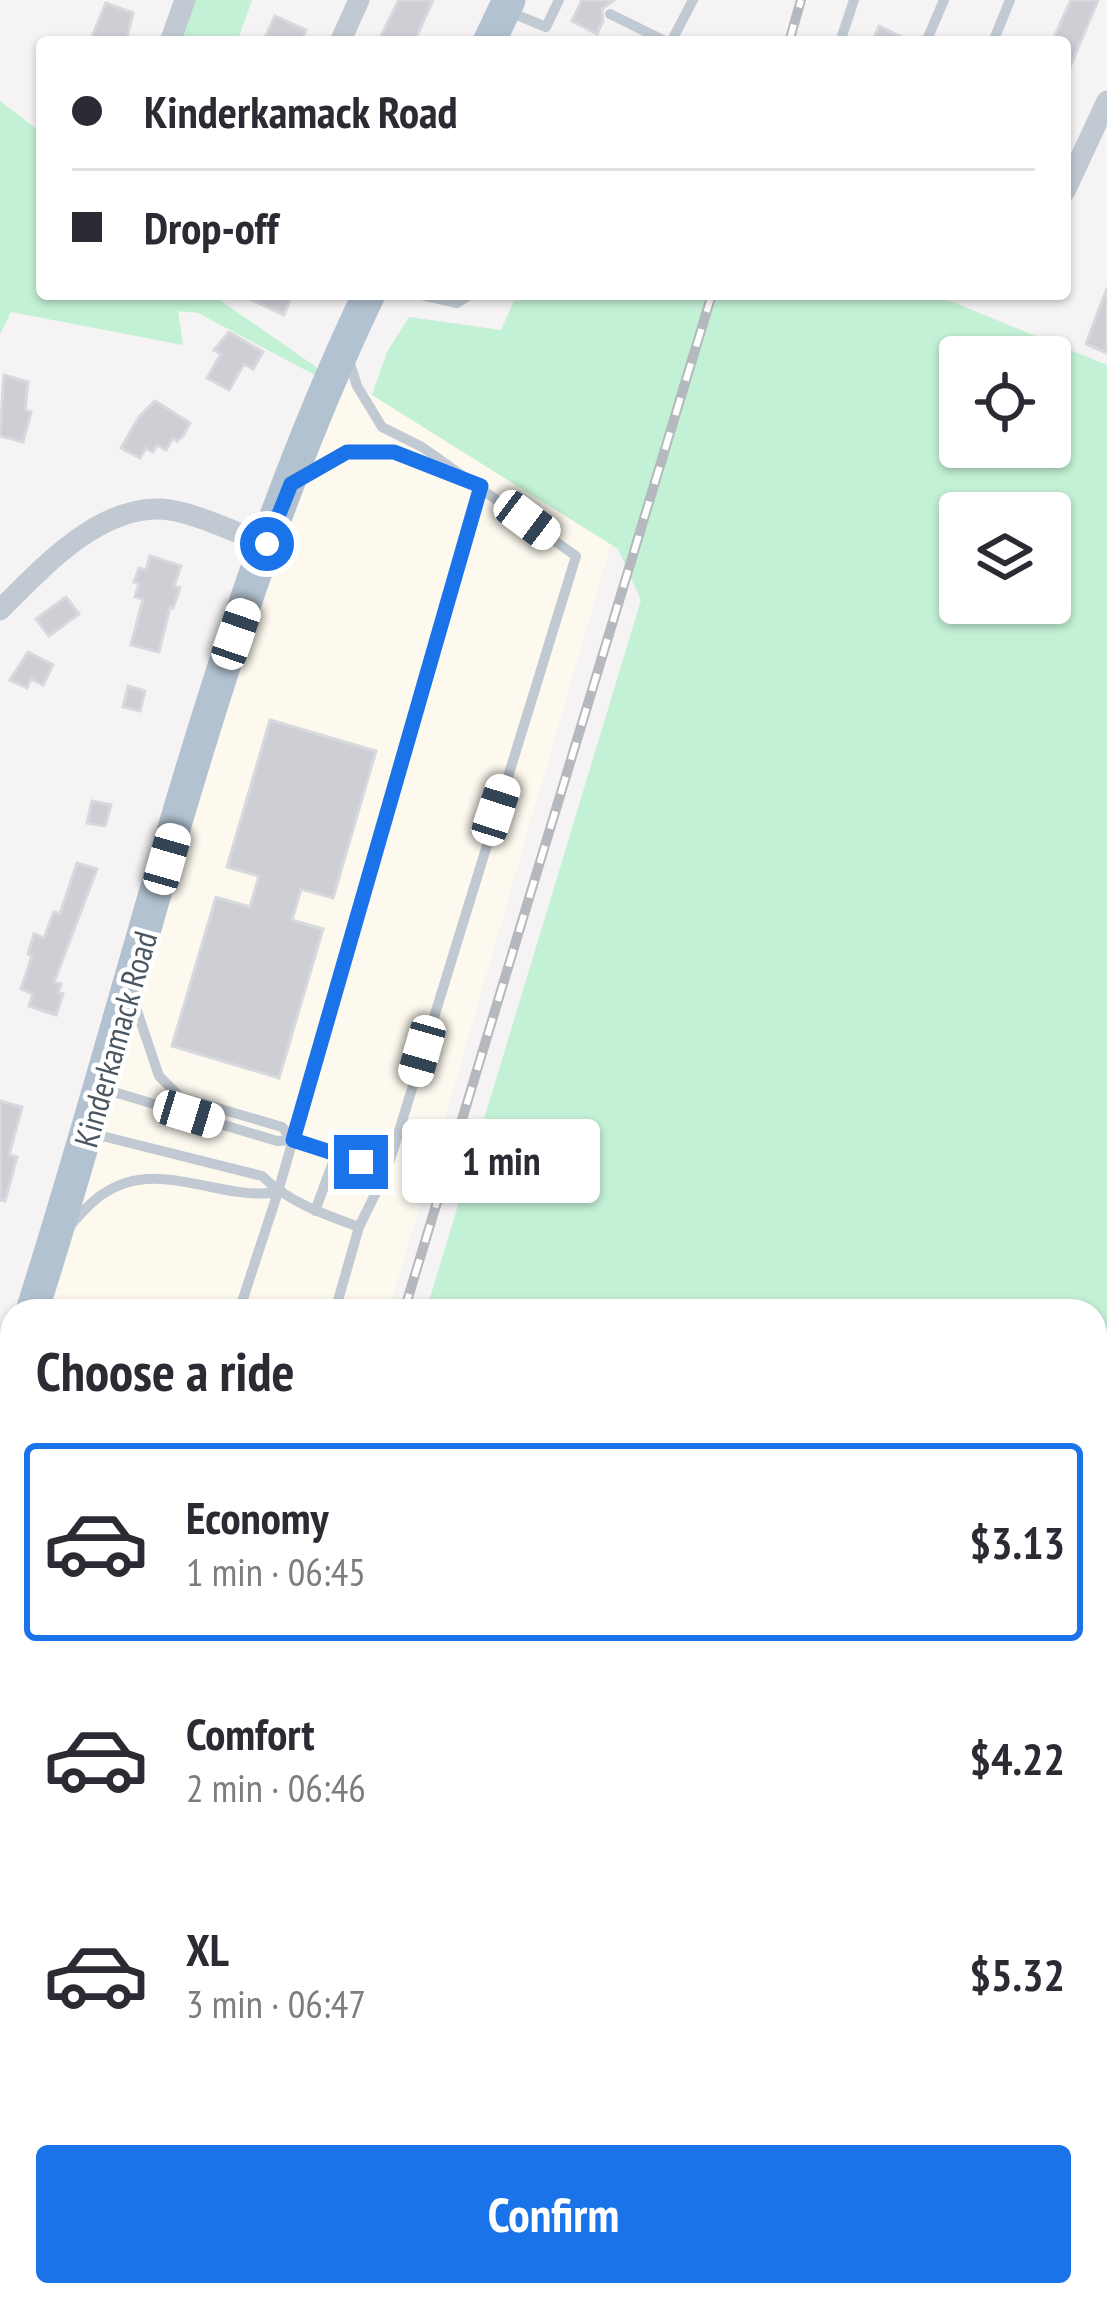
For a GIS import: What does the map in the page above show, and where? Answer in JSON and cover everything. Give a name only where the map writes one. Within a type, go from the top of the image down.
[{"type":"main road","name":"Kinderkamack Road","points":[[36,1299],[218,684],[267,544],[366,300]]},
{"type":"street","points":[[172,36],[185,0]]},
{"type":"street","points":[[343,36],[359,0]]},
{"type":"street","points":[[1071,178],[1107,101]]},
{"type":"street","points":[[0,610],[65,550],[122,513],[165,508],[267,544]]},
{"type":"lane","points":[[497,27],[546,27],[559,0]]},
{"type":"lane","points":[[672,36],[693,0]]},
{"type":"lane","points":[[842,36],[854,0]]},
{"type":"lane","points":[[929,36],[944,0]]},
{"type":"lane","points":[[995,36],[1010,0]]},
{"type":"lane","points":[[610,14],[656,36]]},
{"type":"lane","points":[[338,1299],[359,1227],[387,1170],[576,556],[481,486],[382,427],[357,386],[345,344]]},
{"type":"lane","points":[[291,484],[347,452],[394,452],[481,486]]},
{"type":"lane","points":[[243,1299],[481,486]]},
{"type":"lane","points":[[130,990],[159,1076],[180,1096],[282,1127],[293,1140]]},
{"type":"lane","points":[[101,1088],[387,1170]]},
{"type":"lane","points":[[87,1132],[262,1176],[278,1192],[359,1227]]},
{"type":"lane","points":[[315,1211],[336,1154]]},
{"type":"lane","points":[[54,1242],[102,1194],[135,1178],[164,1178],[258,1195],[278,1192]]},
{"type":"shaded area","points":[[332,378],[372,395],[611,544],[392,1299],[36,1299]]},
{"type":"green space","points":[[185,0],[252,0],[239,36],[172,36]]},
{"type":"green space","points":[[0,101],[36,128],[36,300],[220,300],[332,378],[330,383],[198,313],[178,311],[183,345],[11,312],[0,334]]},
{"type":"green space","points":[[514,300],[948,300],[1036,336],[939,336],[939,468],[1071,468],[1071,350],[1107,365],[1107,1299],[430,1299],[641,600],[618,549],[372,395],[387,352],[409,317],[501,330]]},
{"type":"building","points":[[399,0],[433,0],[417,36],[381,36]]},
{"type":"building","points":[[582,0],[614,0],[602,9],[597,34],[572,21]]},
{"type":"building","points":[[1071,0],[1098,0],[1071,65],[1071,36],[1055,36]]},
{"type":"building","points":[[106,3],[133,13],[127,36],[92,36]]},
{"type":"building","points":[[275,16],[306,30],[304,36],[266,36]]},
{"type":"building","points":[[879,26],[900,36],[875,36]]},
{"type":"building","points":[[1107,288],[1107,353],[1086,344]]},
{"type":"building","points":[[252,300],[290,300],[284,315]]},
{"type":"building","points":[[229,332],[263,352],[253,369],[244,364],[229,390],[207,378],[221,354],[214,350]]},
{"type":"building","points":[[4,375],[28,382],[25,410],[31,412],[23,442],[0,436]]},
{"type":"building","points":[[155,401],[190,423],[166,450],[157,445],[153,452],[146,448],[140,458],[121,448]]},
{"type":"building","points":[[150,556],[181,566],[174,586],[180,588],[159,652],[131,645],[143,599],[135,597],[139,584],[134,582],[139,568],[146,570]]},
{"type":"building","points":[[66,597],[79,614],[49,636],[36,619]]},
{"type":"building","points":[[28,652],[53,665],[43,685],[31,679],[27,688],[10,680]]},
{"type":"building","points":[[128,686],[145,691],[140,711],[123,707]]},
{"type":"building","points":[[270,720],[376,751],[333,898],[301,889],[292,920],[323,929],[279,1078],[172,1046],[216,897],[250,907],[259,876],[227,867]]},
{"type":"building","points":[[92,801],[111,805],[105,826],[87,823]]},
{"type":"building","points":[[77,863],[97,869],[54,982],[61,984],[58,993],[63,994],[56,1015],[29,1006],[33,994],[21,989],[34,934],[44,938],[54,912],[60,914]]},
{"type":"building","points":[[0,1101],[22,1107],[9,1155],[17,1157],[5,1201],[0,1200]]},
{"type":"railway","points":[[791,36],[801,0]]},
{"type":"railway","points":[[408,1299],[710,300]]},
{"type":"route","points":[[267,544],[291,484],[347,452],[394,452],[481,486],[293,1140],[361,1162]]}]
